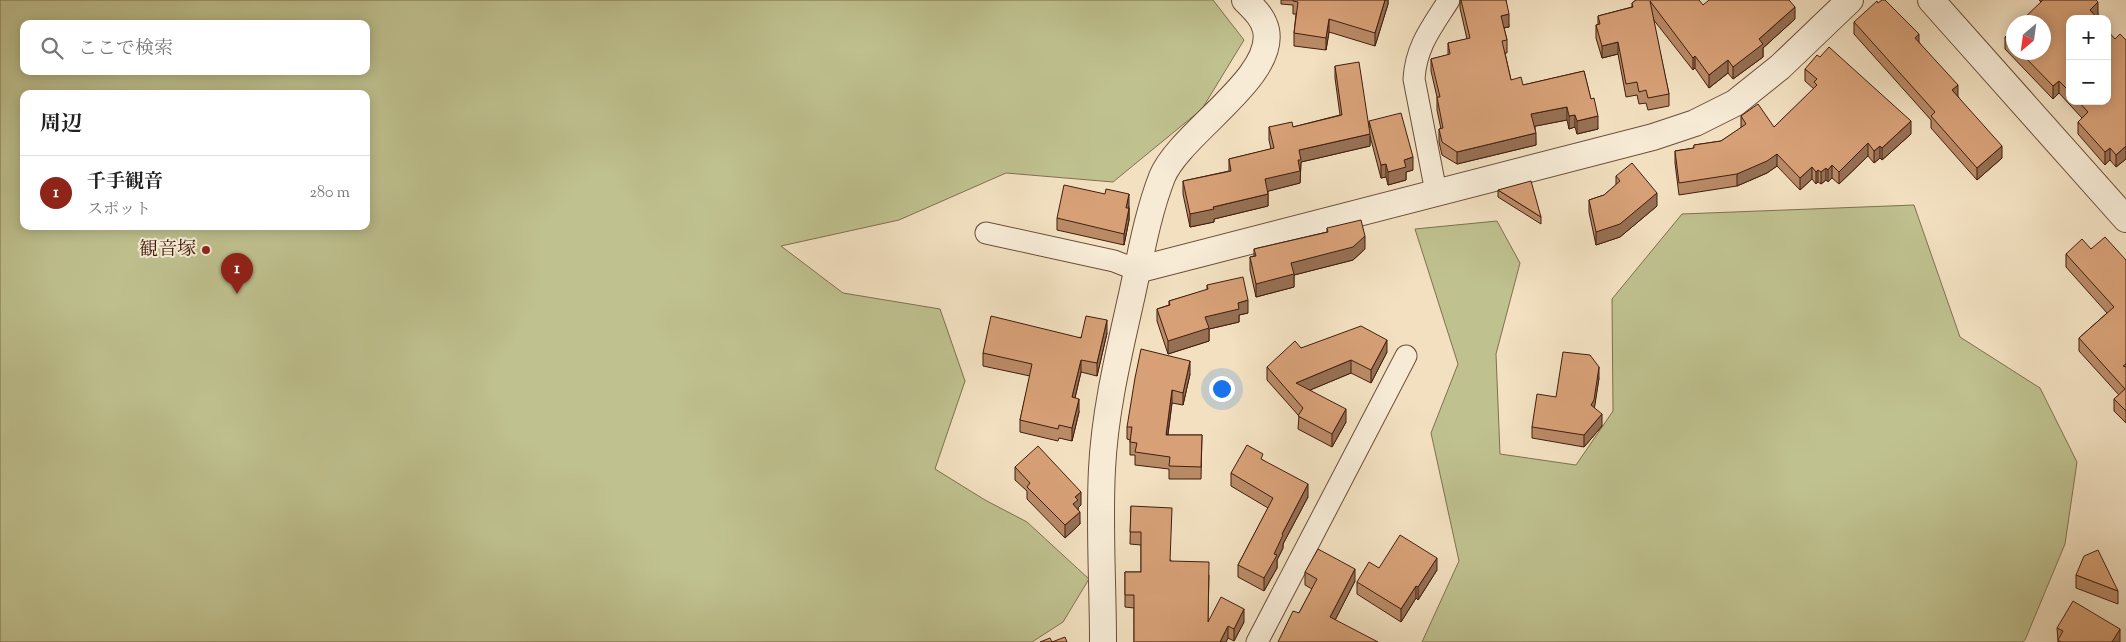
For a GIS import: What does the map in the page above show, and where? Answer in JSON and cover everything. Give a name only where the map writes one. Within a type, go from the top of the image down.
[{"type":"street","points":[[1103,642],[1102,469],[1109,405],[1138,270],[1155,197],[1163,175],[1176,154],[1249,79],[1264,52],[1266,31],[1259,14],[1245,0]]},
{"type":"street","points":[[1436,192],[1414,79],[1415,60],[1424,38],[1449,0]]},
{"type":"street","points":[[986,233],[1114,261],[1138,270],[1653,137],[1695,123],[1735,103],[1780,67],[1850,0]]},
{"type":"street","points":[[1931,0],[2126,219]]},
{"type":"street","points":[[1257,642],[1406,356]]},
{"type":"green space","points":[[0,0],[1213,0],[1244,40],[1202,109],[1113,182],[1006,173],[899,220],[781,246],[843,293],[940,309],[965,381],[935,469],[985,500],[1027,522],[1089,579],[1063,622],[1032,642],[0,642]]},
{"type":"green space","points":[[1914,205],[1960,337],[2040,388],[2077,462],[2065,544],[2025,640],[2022,642],[1422,642],[1459,561],[1431,433],[1458,364],[1415,229],[1497,221],[1520,263],[1496,354],[1500,454],[1576,465],[1613,411],[1612,299],[1682,214]]},
{"type":"building","points":[[1293,0],[1385,0],[1375,33],[1329,19],[1326,38],[1294,33],[1298,2]]},
{"type":"building","points":[[1461,0],[1506,0],[1509,14],[1501,16],[1507,40],[1502,41],[1511,80],[1521,77],[1523,85],[1584,71],[1591,99],[1594,98],[1598,116],[1577,121],[1575,115],[1569,116],[1567,107],[1531,114],[1536,133],[1457,152],[1442,142],[1439,129],[1443,128],[1437,97],[1440,97],[1431,59],[1450,54],[1448,43],[1470,38]]},
{"type":"building","points":[[1636,0],[1699,0],[1703,5],[1709,0],[1789,0],[1795,7],[1759,39],[1763,44],[1733,67],[1728,60],[1709,75],[1695,56],[1693,58],[1650,1],[1669,94],[1648,98],[1646,90],[1639,92],[1637,82],[1626,84],[1618,42],[1602,46],[1596,25],[1600,24],[1598,16],[1633,7],[1632,3]]},
{"type":"building","points":[[1885,0],[1919,34],[1915,38],[1958,85],[1952,90],[2002,146],[1977,168],[1931,116],[1935,112],[1854,22],[1877,1],[1878,3]]},
{"type":"building","points":[[2043,0],[2096,0],[2098,2],[2090,10],[2094,15],[2066,15],[2066,88],[2059,81],[2053,86],[2028,60],[2051,60],[2051,15],[2027,15]]},
{"type":"building","points":[[2111,34],[2115,39],[2120,34],[2126,40],[2126,146],[2116,155],[2110,148],[2105,152],[2078,122],[2088,112],[2082,105],[2111,105]]},
{"type":"building","points":[[1829,47],[1911,121],[1882,148],[1880,146],[1874,151],[1868,143],[1839,172],[1832,165],[1828,170],[1826,168],[1821,172],[1818,170],[1816,172],[1812,167],[1800,178],[1777,154],[1767,161],[1737,174],[1679,183],[1675,151],[1694,148],[1694,145],[1721,141],[1746,124],[1741,116],[1758,104],[1774,127],[1817,85],[1814,82],[1817,79],[1805,69],[1817,55],[1820,57]]},
{"type":"building","points":[[1359,62],[1370,134],[1299,150],[1301,160],[1298,160],[1300,171],[1265,179],[1268,194],[1190,214],[1183,181],[1231,171],[1229,159],[1274,148],[1269,127],[1292,122],[1293,127],[1342,115],[1335,66]]},
{"type":"building","points":[[1401,113],[1413,157],[1404,160],[1406,167],[1388,172],[1386,164],[1381,165],[1369,121]]},
{"type":"building","points":[[1632,163],[1657,193],[1620,224],[1596,232],[1589,200],[1604,195],[1620,181],[1616,176]]},
{"type":"building","points":[[1531,181],[1541,217],[1498,190]]},
{"type":"building","points":[[1064,185],[1105,194],[1106,189],[1129,194],[1126,208],[1129,208],[1124,234],[1057,218]]},
{"type":"building","points":[[1361,220],[1365,236],[1353,247],[1291,263],[1294,274],[1256,284],[1250,257],[1256,256],[1254,249],[1328,232],[1327,228]]},
{"type":"building","points":[[2105,237],[2126,260],[2126,364],[2123,366],[2126,367],[2126,411],[2114,399],[2125,389],[2079,338],[2114,307],[2066,254],[2082,239],[2091,249]]},
{"type":"building","points":[[1243,277],[1248,300],[1238,303],[1239,309],[1205,317],[1209,328],[1168,341],[1157,309],[1170,305],[1169,301],[1208,289],[1207,285]]},
{"type":"building","points":[[991,316],[1081,338],[1086,316],[1107,320],[1097,363],[1081,360],[1072,397],[1079,399],[1072,428],[1059,425],[1058,429],[1020,420],[1032,364],[983,353]]},
{"type":"building","points":[[1361,326],[1387,340],[1371,370],[1351,360],[1296,383],[1346,409],[1332,434],[1298,416],[1303,408],[1267,367],[1295,341],[1301,348]]},
{"type":"building","points":[[1141,349],[1190,361],[1183,393],[1172,390],[1166,435],[1202,435],[1201,467],[1169,466],[1170,457],[1135,452],[1137,443],[1130,442],[1132,427],[1127,427]]},
{"type":"building","points":[[1563,352],[1590,355],[1599,367],[1594,400],[1591,405],[1602,414],[1584,435],[1532,427],[1537,394],[1556,397]]},
{"type":"building","points":[[1247,445],[1263,454],[1261,459],[1308,484],[1282,534],[1274,554],[1277,555],[1264,578],[1238,565],[1273,498],[1231,473]]},
{"type":"building","points":[[1038,446],[1081,492],[1075,497],[1078,500],[1073,504],[1080,512],[1065,525],[1027,487],[1030,483],[1015,467]]},
{"type":"building","points":[[1131,506],[1172,508],[1170,561],[1209,562],[1208,622],[1221,597],[1244,609],[1234,629],[1228,626],[1220,642],[1134,642],[1134,595],[1125,595],[1125,572],[1141,572],[1141,532],[1130,532]]},
{"type":"building","points":[[1400,535],[1437,558],[1401,609],[1357,582],[1369,562],[1379,568]]},
{"type":"building","points":[[1318,549],[1355,569],[1330,617],[1378,642],[1278,642],[1293,611],[1299,613],[1317,579],[1305,572]]},
{"type":"building","points":[[2098,550],[2118,591],[2076,575],[2084,556]]},
{"type":"building","points":[[2073,601],[2120,629],[2112,642],[2061,642],[2058,640],[2063,631],[2057,628]]},
{"type":"building","points":[[1065,637],[1067,642],[1052,642]]},
{"type":"building","points":[[1050,638],[1052,642],[1040,642]]},
{"type":"place","name":"観音塚","points":[[206,250]]},
{"type":"place","name":"千手観音","points":[[237,294]]}]
